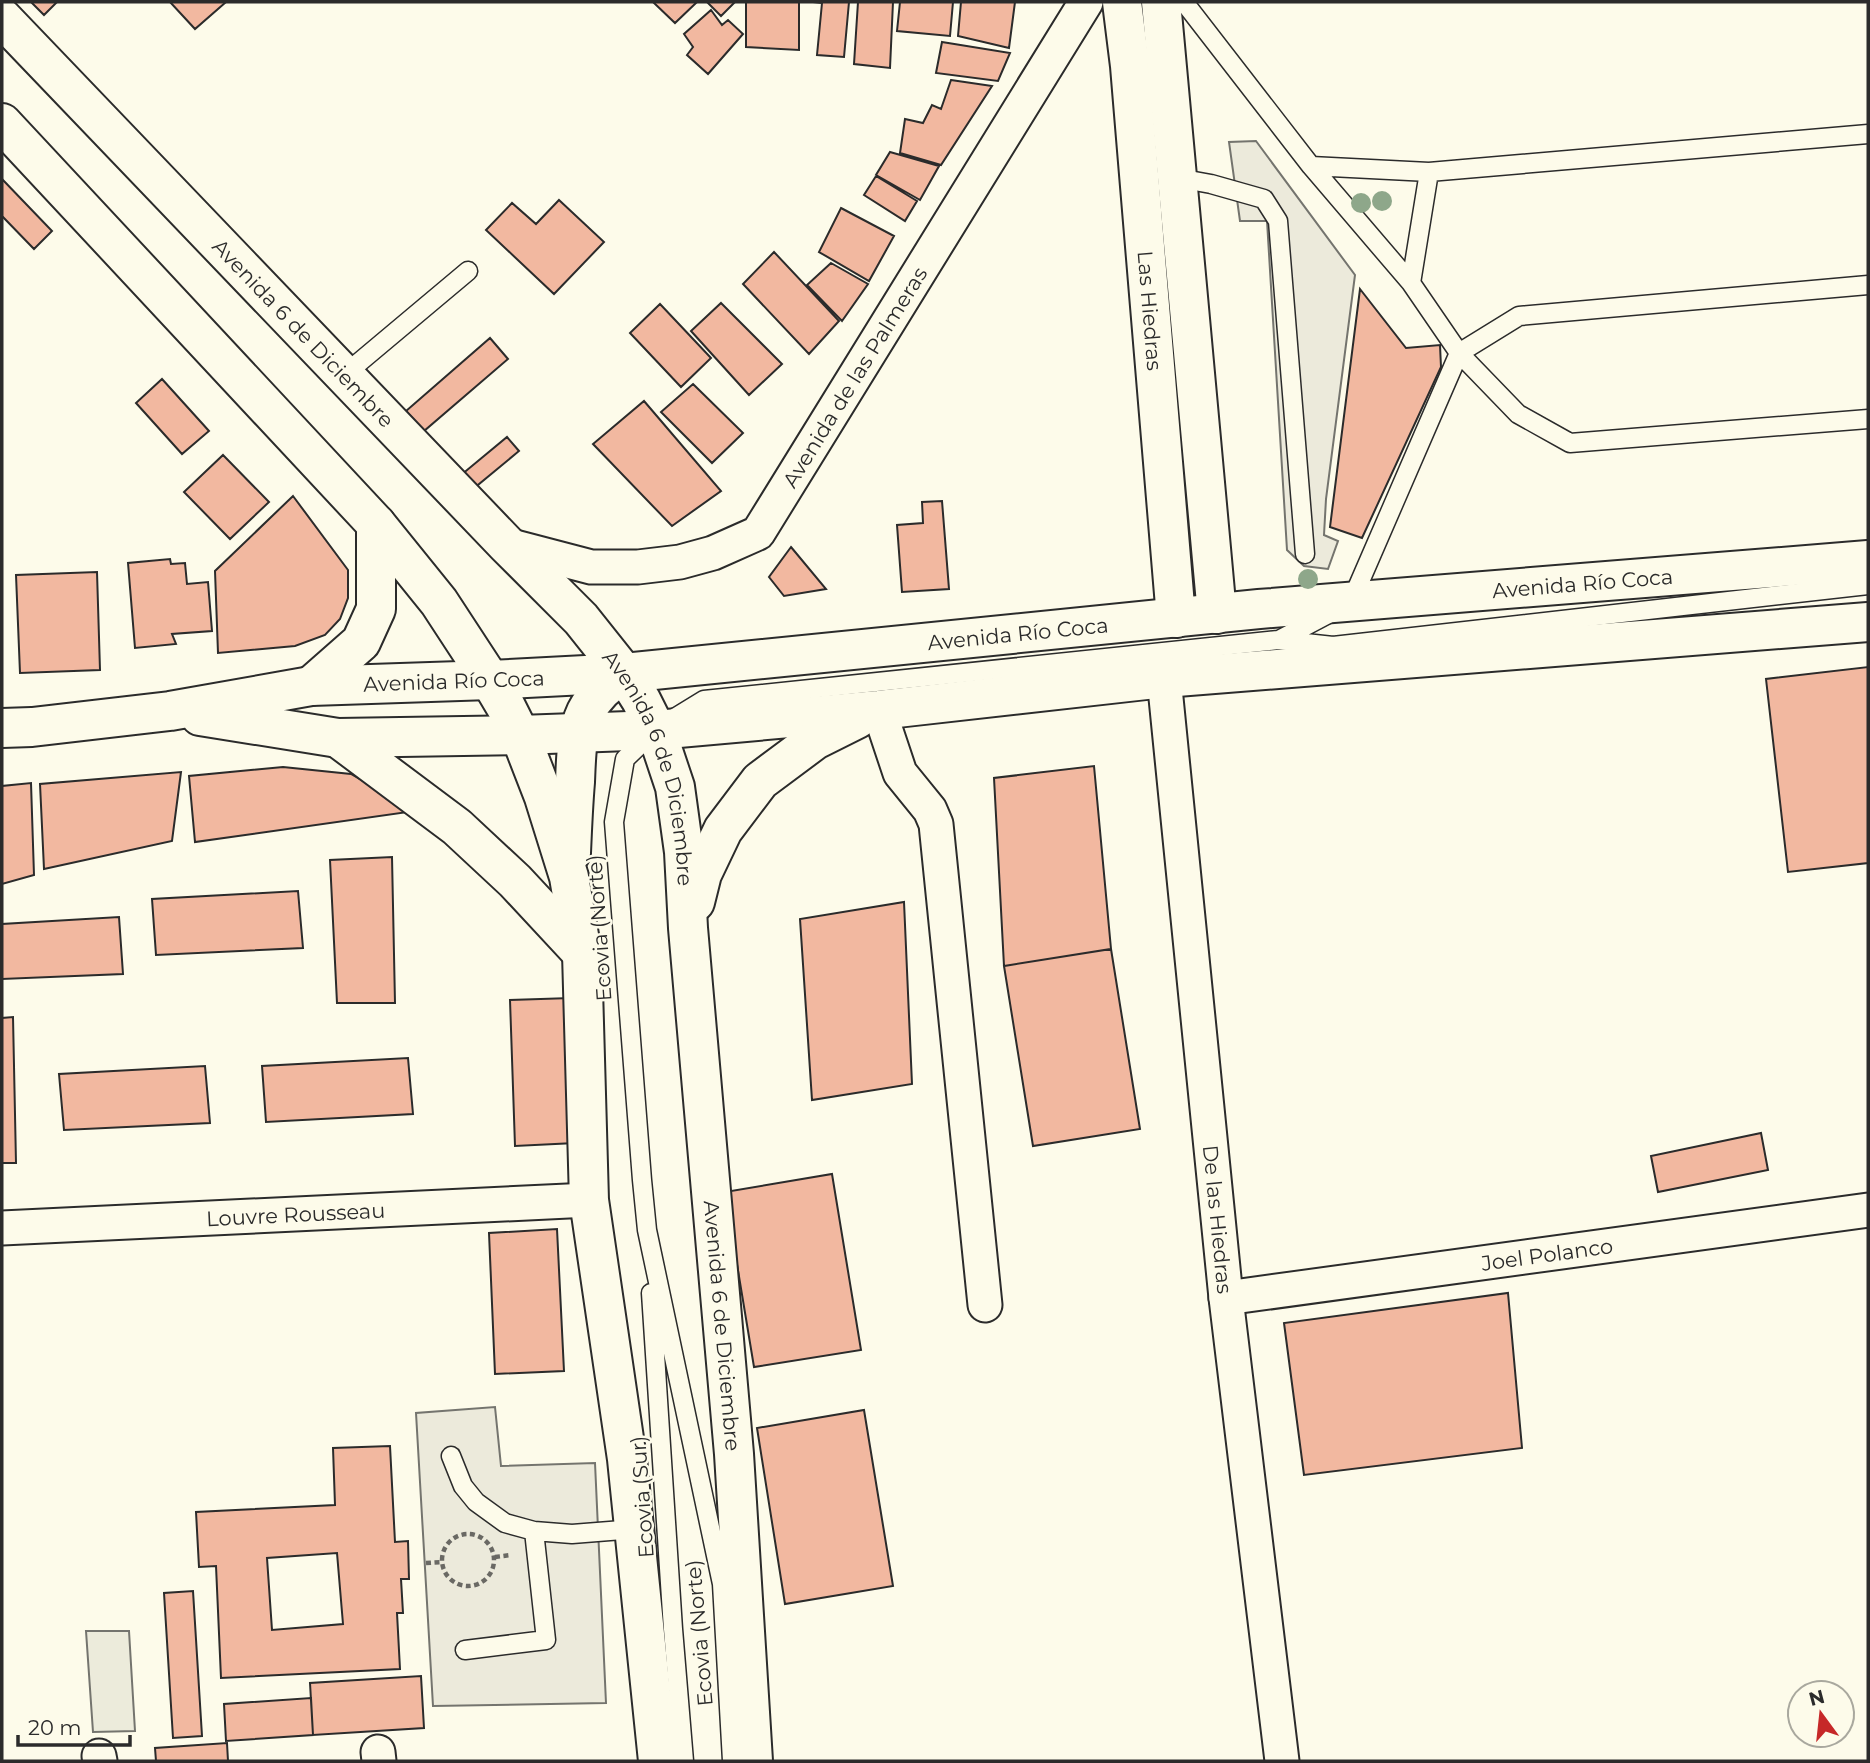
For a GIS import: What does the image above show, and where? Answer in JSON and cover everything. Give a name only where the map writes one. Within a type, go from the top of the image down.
[{"type":"main road","name":"Las Hiedras","points":[[1122,2],[1130,66],[1176,618]]},
{"type":"main road","name":"Las Hiedras","points":[[1161,2],[1217,614]]},
{"type":"main road","name":"Avenida 6 de Diciembre","points":[[2,18],[580,619],[624,673],[656,730],[675,787],[684,852],[688,928],[734,1454],[753,1761]]},
{"type":"main road","points":[[2,123],[376,524],[439,602],[490,680],[520,735],[544,796],[569,877],[582,953],[589,1200],[627,1460],[658,1761]]},
{"type":"main road","points":[[311,687],[361,642],[376,609],[376,524]]},
{"type":"main road","name":"Avenida Río Coca","points":[[2,729],[170,711],[311,687],[624,673],[1217,614],[1868,560]]},
{"type":"main road","name":"Avenida Río Coca","points":[[170,711],[338,738],[656,730],[877,710],[1164,678],[1868,622]]},
{"type":"main road","points":[[569,877],[580,733],[586,713],[597,695],[608,683],[624,673]]},
{"type":"main road","points":[[688,928],[702,874],[723,830],[760,781],[815,740],[877,710]]},
{"type":"main road","points":[[338,738],[457,827],[515,881],[582,953]]},
{"type":"street","name":"Avenida de las Palmeras","points":[[507,545],[591,567],[638,567],[680,562],[713,553],[758,533],[1087,2]]},
{"type":"street","name":"De las Hiedras","points":[[1164,678],[1226,1298],[1282,1761]]},
{"type":"street","points":[[877,710],[900,772],[930,810],[936,824],[985,1305]]},
{"type":"street","name":"Louvre Rousseau","points":[[2,1228],[589,1200]]},
{"type":"street","name":"Joel Polanco","points":[[1226,1298],[1868,1210]]},
{"type":"lane","points":[[1184,2],[1311,166],[1411,283],[1459,353],[1518,414],[1570,443],[1868,419]]},
{"type":"lane","points":[[1311,166],[1429,172],[1868,134]]},
{"type":"lane","points":[[1411,283],[1429,172]]},
{"type":"lane","points":[[1178,178],[1264,199],[1278,222],[1305,554]]},
{"type":"lane","points":[[344,375],[468,271]]},
{"type":"lane","points":[[1278,640],[1351,602],[1459,353],[1519,316],[1868,285]]},
{"type":"lane","points":[[1278,640],[1333,646],[1868,585]]},
{"type":"lane","name":"Ecovia (Norte)","points":[[732,1761],[722,1584],[648,1230],[642,1180],[614,822],[625,760],[656,730],[704,700],[1278,640]]},
{"type":"lane","name":"Ecovia (Sur)","points":[[648,1230],[684,1761]]},
{"type":"lane","points":[[451,1456],[463,1486],[476,1502],[505,1523],[534,1531],[572,1534],[635,1529]]},
{"type":"lane","points":[[465,1650],[546,1640],[534,1531]]},
{"type":"path","points":[[472,1533],[491,1546],[495,1557],[493,1569],[486,1579],[464,1586],[446,1573],[442,1562],[443,1550],[450,1541],[460,1535],[472,1533]]},
{"type":"path","points":[[426,1563],[442,1562]]},
{"type":"shaded area","points":[[1256,141],[1355,275],[1326,499],[1324,535],[1338,541],[1328,569],[1304,566],[1287,550],[1267,221],[1240,221],[1229,142]]},
{"type":"shaded area","points":[[495,1407],[501,1466],[595,1463],[606,1703],[433,1706],[416,1413]]},
{"type":"shaded area","points":[[86,1631],[129,1631],[135,1731],[93,1732]]},
{"type":"building","points":[[31,2],[57,2],[44,15]]},
{"type":"building","points":[[170,2],[226,2],[195,29]]},
{"type":"building","points":[[653,2],[697,2],[675,23]]},
{"type":"building","points":[[707,2],[735,2],[721,16]]},
{"type":"building","points":[[746,2],[799,2],[799,50],[746,47]]},
{"type":"building","points":[[813,2],[849,2],[844,57],[817,55],[822,3]]},
{"type":"building","points":[[858,2],[893,2],[890,68],[854,64]]},
{"type":"building","points":[[900,2],[953,2],[950,36],[897,31]]},
{"type":"building","points":[[961,2],[1015,2],[1009,48],[958,36]]},
{"type":"building","points":[[711,10],[722,25],[728,20],[743,34],[708,74],[687,55],[693,47],[684,34]]},
{"type":"building","points":[[942,42],[1010,53],[998,81],[936,73]]},
{"type":"building","points":[[951,80],[992,86],[941,165],[900,153],[905,119],[923,123],[932,105],[941,109]]},
{"type":"building","points":[[890,152],[939,166],[920,200],[876,175]]},
{"type":"building","points":[[876,176],[917,201],[905,221],[864,195]]},
{"type":"building","points":[[2,179],[52,231],[34,249],[2,216]]},
{"type":"building","points":[[559,200],[604,242],[554,294],[486,230],[512,203],[536,224]]},
{"type":"building","points":[[841,208],[894,236],[869,281],[819,252]]},
{"type":"building","points":[[774,252],[839,321],[809,354],[743,284]]},
{"type":"building","points":[[831,263],[868,284],[842,321],[807,285]]},
{"type":"building","points":[[1360,289],[1406,348],[1440,345],[1441,367],[1362,538],[1330,527]]},
{"type":"building","points":[[721,303],[782,364],[749,395],[691,331]]},
{"type":"building","points":[[660,304],[711,358],[681,387],[630,333]]},
{"type":"building","points":[[490,338],[508,359],[424,431],[406,411]]},
{"type":"building","points":[[162,379],[209,431],[182,454],[136,403]]},
{"type":"building","points":[[693,384],[743,433],[712,463],[661,412]]},
{"type":"building","points":[[644,401],[721,491],[672,526],[593,444]]},
{"type":"building","points":[[507,437],[519,451],[473,489],[461,475]]},
{"type":"building","points":[[223,455],[269,502],[230,539],[184,492]]},
{"type":"building","points":[[293,496],[348,570],[348,598],[340,619],[325,635],[295,646],[218,653],[215,571]]},
{"type":"building","points":[[942,501],[949,589],[902,592],[897,525],[923,523],[922,502]]},
{"type":"building","points":[[791,547],[826,589],[784,596],[769,577]]},
{"type":"building","points":[[170,559],[171,564],[185,563],[187,584],[208,582],[212,631],[172,634],[176,644],[135,648],[128,563]]},
{"type":"building","points":[[97,572],[100,670],[20,673],[16,575]]},
{"type":"building","points":[[1868,667],[1868,863],[1788,872],[1766,679]]},
{"type":"building","points":[[1094,766],[1111,949],[1004,966],[994,778]]},
{"type":"building","points":[[283,767],[351,774],[415,811],[195,842],[189,776]]},
{"type":"building","points":[[181,772],[172,841],[44,869],[40,784]]},
{"type":"building","points":[[31,783],[34,875],[2,884],[2,786]]},
{"type":"building","points":[[392,857],[395,1003],[337,1003],[330,860]]},
{"type":"building","points":[[298,891],[303,948],[156,955],[152,899]]},
{"type":"building","points":[[904,902],[912,1084],[812,1100],[800,919]]},
{"type":"building","points":[[119,917],[123,974],[2,979],[2,924]]},
{"type":"building","points":[[1111,949],[1140,1129],[1033,1146],[1004,966]]},
{"type":"building","points":[[571,998],[575,1143],[515,1146],[510,1000]]},
{"type":"building","points":[[13,1017],[16,1163],[2,1163],[2,1018]]},
{"type":"building","points":[[408,1058],[413,1114],[266,1122],[262,1066]]},
{"type":"building","points":[[205,1066],[210,1123],[64,1130],[59,1074]]},
{"type":"building","points":[[1761,1133],[1768,1170],[1658,1192],[1651,1156]]},
{"type":"building","points":[[832,1174],[861,1350],[754,1367],[725,1192]]},
{"type":"building","points":[[557,1229],[564,1371],[495,1374],[489,1233]]},
{"type":"building","points":[[1508,1293],[1522,1448],[1304,1475],[1284,1323]]},
{"type":"building","points":[[864,1410],[893,1586],[785,1604],[757,1428]]},
{"type":"building","points":[[390,1446],[395,1542],[408,1541],[409,1579],[401,1579],[403,1613],[397,1613],[400,1669],[221,1678],[216,1566],[199,1567],[196,1512],[335,1505],[333,1448]],"holes":[[[337,1553],[343,1624],[272,1630],[267,1558]]]},
{"type":"building","points":[[193,1591],[202,1736],[173,1738],[164,1593]]},
{"type":"building","points":[[421,1676],[424,1728],[313,1735],[310,1683]]},
{"type":"building","points":[[311,1698],[313,1735],[226,1741],[224,1704]]},
{"type":"building","points":[[227,1743],[228,1761],[156,1761],[155,1748]]}]
